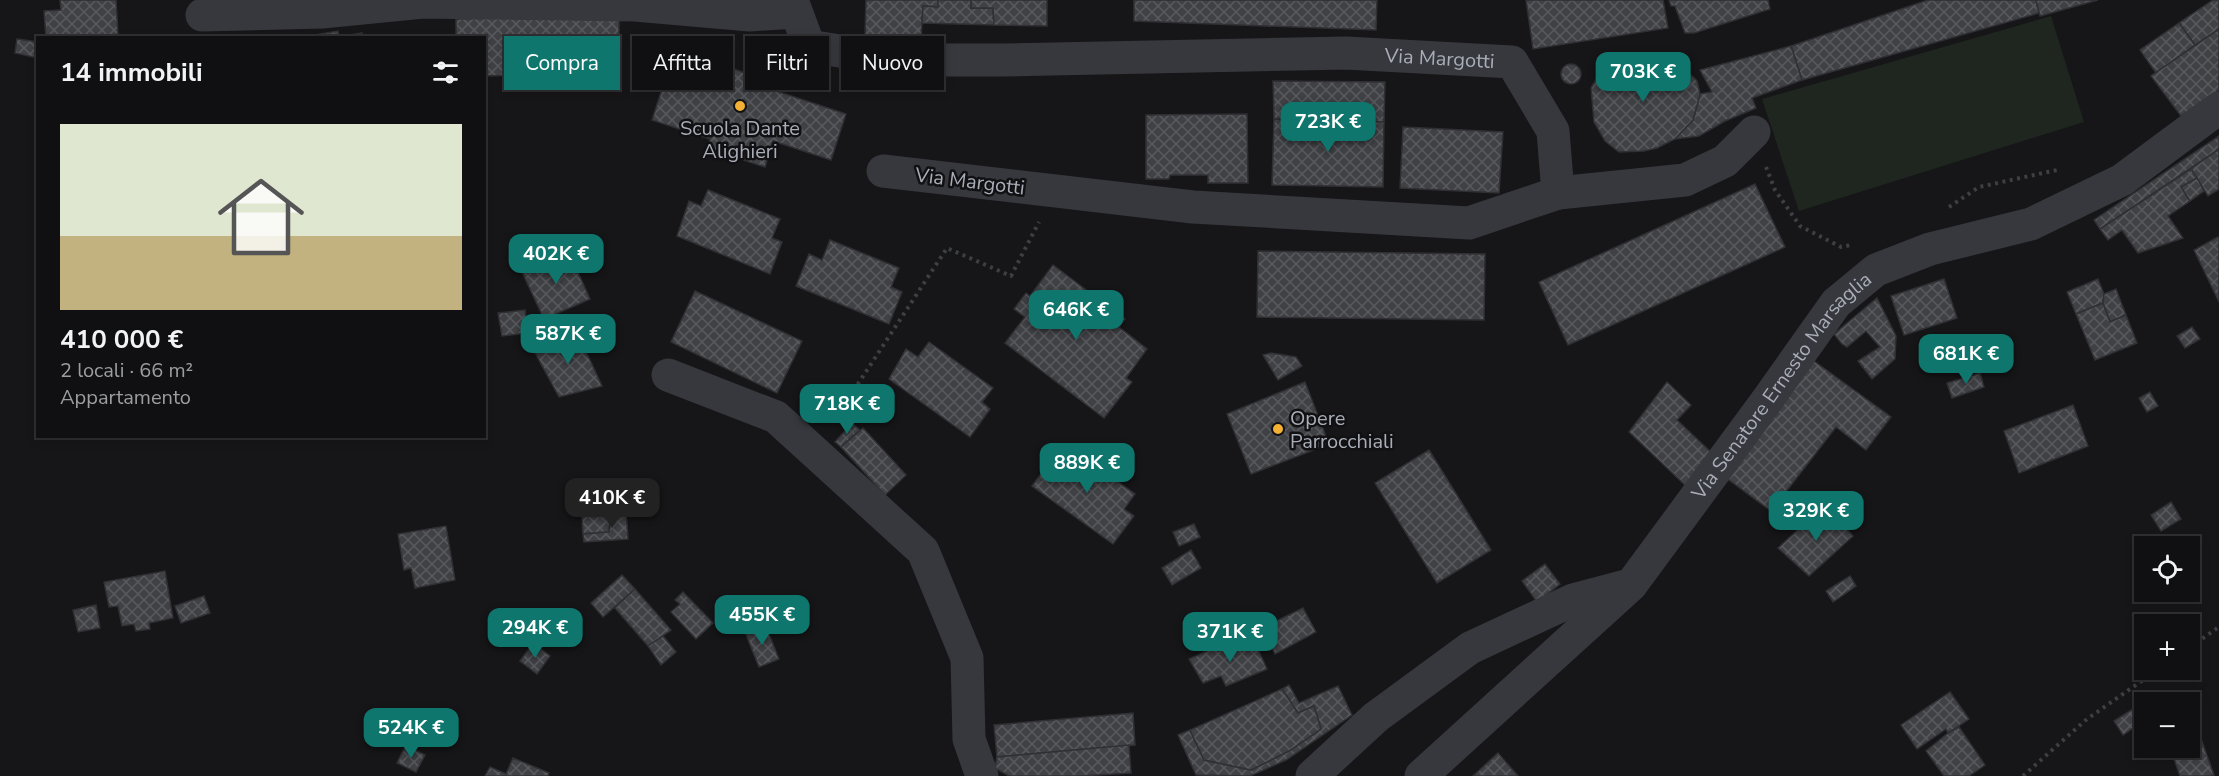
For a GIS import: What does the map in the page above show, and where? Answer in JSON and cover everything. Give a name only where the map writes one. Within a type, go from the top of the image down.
[{"type":"street","points":[[202,15],[322,12],[423,2],[636,5],[750,15],[794,6]]},
{"type":"street","name":"Via Margotti","points":[[794,6],[808,46],[894,60],[1346,53],[1512,62],[1553,131],[1558,193],[1469,224],[1193,207],[883,171]]},
{"type":"street","name":"Via Senatore Ernesto Marsaglia","points":[[1421,776],[1631,585],[1836,303],[1876,270],[1930,249],[2031,224],[2122,180],[2219,108]]},
{"type":"street","points":[[1558,193],[1685,180],[1725,161],[1754,132]]},
{"type":"street","points":[[668,375],[776,417],[923,551],[967,658],[969,739],[982,776]]},
{"type":"street","points":[[1312,776],[1376,717],[1470,648],[1573,600],[1631,585]]},
{"type":"path","points":[[1754,132],[1775,190],[1800,226],[1841,247],[1862,242]]},
{"type":"path","points":[[1941,212],[1980,187],[2055,171],[2065,166]]},
{"type":"path","points":[[813,452],[947,248],[1011,276],[1042,217],[1051,191]]},
{"type":"path","points":[[2200,640],[2219,627]]},
{"type":"path","points":[[2023,776],[2087,719],[2143,680]]},
{"type":"shaded area","points":[[2051,16],[2084,122],[1799,211],[1762,99]]},
{"type":"building","points":[[60,0],[116,0],[118,34],[46,36],[44,11],[61,10]]},
{"type":"building","points":[[866,0],[938,0],[938,7],[923,6],[921,36],[865,36]]},
{"type":"building","points":[[938,0],[971,0],[971,8],[993,8],[994,25],[922,23],[923,6],[938,7]]},
{"type":"building","points":[[971,0],[1047,0],[1047,26],[994,25],[993,8],[971,8]]},
{"type":"building","points":[[1134,0],[1377,0],[1376,30],[1134,21]]},
{"type":"building","points":[[1526,0],[1663,0],[1668,28],[1533,49]]},
{"type":"building","points":[[1669,0],[1768,0],[1770,9],[1694,33],[1685,33],[1675,6],[1671,6]]},
{"type":"building","points":[[1928,0],[2036,0],[2039,13],[1802,80],[1791,46]]},
{"type":"building","points":[[2036,0],[2098,0],[2040,16]]},
{"type":"building","points":[[2213,0],[2219,0],[2219,29],[2195,45],[2179,23]]},
{"type":"building","points":[[619,15],[619,36],[504,36],[504,76],[486,76],[486,36],[456,36],[456,19]]},
{"type":"building","points":[[2179,23],[2195,45],[2156,73],[2140,50]]},
{"type":"building","points":[[2219,29],[2219,90],[2181,116],[2151,76]]},
{"type":"building","points":[[338,31],[339,36],[309,36]]},
{"type":"building","points":[[362,33],[362,36],[345,36]]},
{"type":"building","points":[[17,39],[36,42],[36,58],[15,53]]},
{"type":"building","points":[[1791,46],[1802,80],[1752,98],[1756,108],[1725,121],[1699,136],[1675,139],[1693,120],[1700,94],[1712,92],[1700,70]]},
{"type":"building","points":[[1645,57],[1678,65],[1689,73],[1697,81],[1700,94],[1697,106],[1693,120],[1675,139],[1657,148],[1619,152],[1605,141],[1594,122],[1591,88],[1605,64]]},
{"type":"building","points":[[1567,64],[1575,64],[1581,70],[1581,78],[1575,84],[1567,84],[1561,78],[1561,70]]},
{"type":"building","points":[[733,69],[745,73],[745,90],[773,90],[846,114],[831,160],[773,141],[765,167],[707,148],[710,139],[652,120],[662,90],[733,90]]},
{"type":"building","points":[[1273,81],[1385,82],[1384,122],[1274,119]]},
{"type":"building","points":[[1247,114],[1248,183],[1208,183],[1208,175],[1170,175],[1169,179],[1146,179],[1146,115]]},
{"type":"building","points":[[1274,119],[1384,122],[1383,187],[1272,185]]},
{"type":"building","points":[[1403,127],[1503,132],[1499,193],[1400,188]]},
{"type":"building","points":[[2219,136],[2219,149],[2100,229],[2094,220]]},
{"type":"building","points":[[2219,149],[2219,189],[2208,196],[2191,169]]},
{"type":"building","points":[[2191,169],[2197,178],[2181,187],[2190,201],[2168,216],[2183,238],[2138,253],[2122,230],[2108,240],[2100,229]]},
{"type":"building","points":[[2197,178],[2204,191],[2190,201],[2181,187]]},
{"type":"building","points":[[1755,184],[1785,247],[1568,345],[1539,282]]},
{"type":"building","points":[[708,190],[780,219],[772,238],[782,242],[770,274],[677,236],[689,201],[701,206]]},
{"type":"building","points":[[2218,237],[2219,239],[2219,302],[2194,250]]},
{"type":"building","points":[[830,240],[899,268],[891,287],[902,292],[889,324],[796,286],[809,254],[822,260]]},
{"type":"building","points":[[568,250],[590,299],[544,319],[522,272]]},
{"type":"building","points":[[1258,251],[1485,254],[1484,320],[1257,317]]},
{"type":"building","points":[[1053,265],[1125,319],[1119,327],[1147,349],[1126,378],[1132,382],[1104,418],[1005,343],[1025,317],[1014,309],[1026,293],[1030,296]]},
{"type":"building","points":[[1944,279],[1957,318],[1904,335],[1891,296]]},
{"type":"building","points":[[2098,279],[2104,294],[2103,303],[2076,314],[2067,292]]},
{"type":"building","points":[[2116,289],[2126,315],[2110,322],[2103,303],[2104,294]]},
{"type":"building","points":[[695,291],[802,341],[777,393],[671,342]]},
{"type":"building","points":[[1877,298],[1896,336],[1895,359],[1872,379],[1858,361],[1880,347],[1866,331],[1847,347],[1834,334]]},
{"type":"building","points":[[2103,303],[2110,322],[2126,315],[2137,343],[2095,360],[2076,314]]},
{"type":"building","points":[[525,310],[527,333],[502,336],[498,313]]},
{"type":"building","points":[[2192,327],[2200,339],[2185,348],[2177,336]]},
{"type":"building","points":[[576,330],[602,386],[559,397],[533,349]]},
{"type":"building","points":[[929,342],[993,388],[982,402],[990,409],[970,437],[889,379],[906,349],[918,357]]},
{"type":"building","points":[[1271,353],[1296,357],[1302,366],[1278,380],[1263,355]]},
{"type":"building","points":[[1814,361],[1891,417],[1866,450],[1836,427],[1771,511],[1725,477]]},
{"type":"building","points":[[1980,373],[1984,387],[1952,398],[1947,383]]},
{"type":"building","name":"Opere Parrocchiali","points":[[1305,382],[1329,444],[1251,474],[1227,414]]},
{"type":"building","points":[[1667,382],[1691,405],[1677,420],[1715,456],[1686,486],[1629,432]]},
{"type":"building","points":[[2150,392],[2158,406],[2147,412],[2139,398]]},
{"type":"building","points":[[2073,405],[2088,446],[2019,473],[2004,431]]},
{"type":"building","points":[[852,423],[860,430],[841,447],[835,442]]},
{"type":"building","points":[[863,428],[906,475],[885,495],[841,447]]},
{"type":"building","points":[[1072,449],[1135,494],[1124,509],[1134,516],[1113,544],[1032,486],[1053,457],[1061,463]]},
{"type":"building","points":[[1429,450],[1491,550],[1437,583],[1375,483]]},
{"type":"building","points":[[609,485],[611,512],[609,532],[583,534],[580,487]]},
{"type":"building","points":[[2171,502],[2181,519],[2161,531],[2151,515]]},
{"type":"building","points":[[1828,508],[1853,536],[1809,576],[1778,548],[1803,525],[1806,528]]},
{"type":"building","points":[[626,511],[628,539],[584,542],[583,534],[609,532],[611,512]]},
{"type":"building","points":[[1194,524],[1200,537],[1179,546],[1173,532]]},
{"type":"building","points":[[446,526],[455,580],[415,588],[411,568],[404,570],[398,534]]},
{"type":"building","points":[[1191,550],[1201,568],[1172,585],[1162,568]]},
{"type":"building","points":[[1545,564],[1560,584],[1537,602],[1522,581]]},
{"type":"building","points":[[165,571],[173,618],[149,623],[150,629],[136,631],[134,624],[122,626],[118,606],[109,607],[104,582]]},
{"type":"building","points":[[622,575],[635,589],[603,617],[591,603]]},
{"type":"building","points":[[1850,576],[1856,586],[1833,602],[1826,591]]},
{"type":"building","points":[[635,589],[671,630],[648,646],[615,608]]},
{"type":"building","points":[[683,592],[713,623],[696,639],[671,612],[680,604],[675,600]]},
{"type":"building","points":[[204,596],[210,613],[181,623],[175,606]]},
{"type":"building","points":[[96,605],[100,628],[78,632],[73,610]]},
{"type":"building","points":[[1303,608],[1316,632],[1275,654],[1262,628]]},
{"type":"building","points":[[765,624],[779,659],[759,667],[745,632]]},
{"type":"building","points":[[663,636],[676,652],[661,665],[648,646]]},
{"type":"building","points":[[1252,636],[1267,669],[1226,686],[1221,676],[1203,683],[1189,659],[1216,647],[1219,651]]},
{"type":"building","points":[[533,643],[550,656],[537,674],[520,661]]},
{"type":"building","points":[[1289,685],[1299,703],[1338,686],[1352,715],[1286,760],[1250,776],[1196,775],[1178,735],[1190,730],[1204,760],[1251,770],[1289,751],[1321,729],[1314,706],[1298,713],[1282,689]]},
{"type":"building","points":[[1282,689],[1298,713],[1314,706],[1321,729],[1289,751],[1251,770],[1204,760],[1190,730]]},
{"type":"building","points":[[1950,692],[1969,719],[1948,733],[1946,729],[1917,749],[1901,725]]},
{"type":"building","points":[[2134,708],[2134,728],[2123,735],[2114,721]]},
{"type":"building","points":[[1133,713],[1135,745],[997,757],[994,725]]},
{"type":"building","points":[[1959,727],[1985,765],[1969,776],[1944,776],[1926,751]]},
{"type":"building","points":[[2200,736],[2214,775],[2180,776],[2174,759],[2200,758]]},
{"type":"building","points":[[406,745],[425,755],[416,772],[397,763]]},
{"type":"building","points":[[1129,745],[1131,773],[1009,776],[995,768],[997,757]]},
{"type":"building","points":[[1498,753],[1518,776],[1473,776]]},
{"type":"building","points":[[513,758],[549,773],[548,776],[485,776],[490,767],[506,774]]},
{"type":"place","name":"Scuola Dante Alighieri","points":[[740,106]]},
{"type":"place","name":"Opere Parrocchiali","points":[[1278,429]]}]
